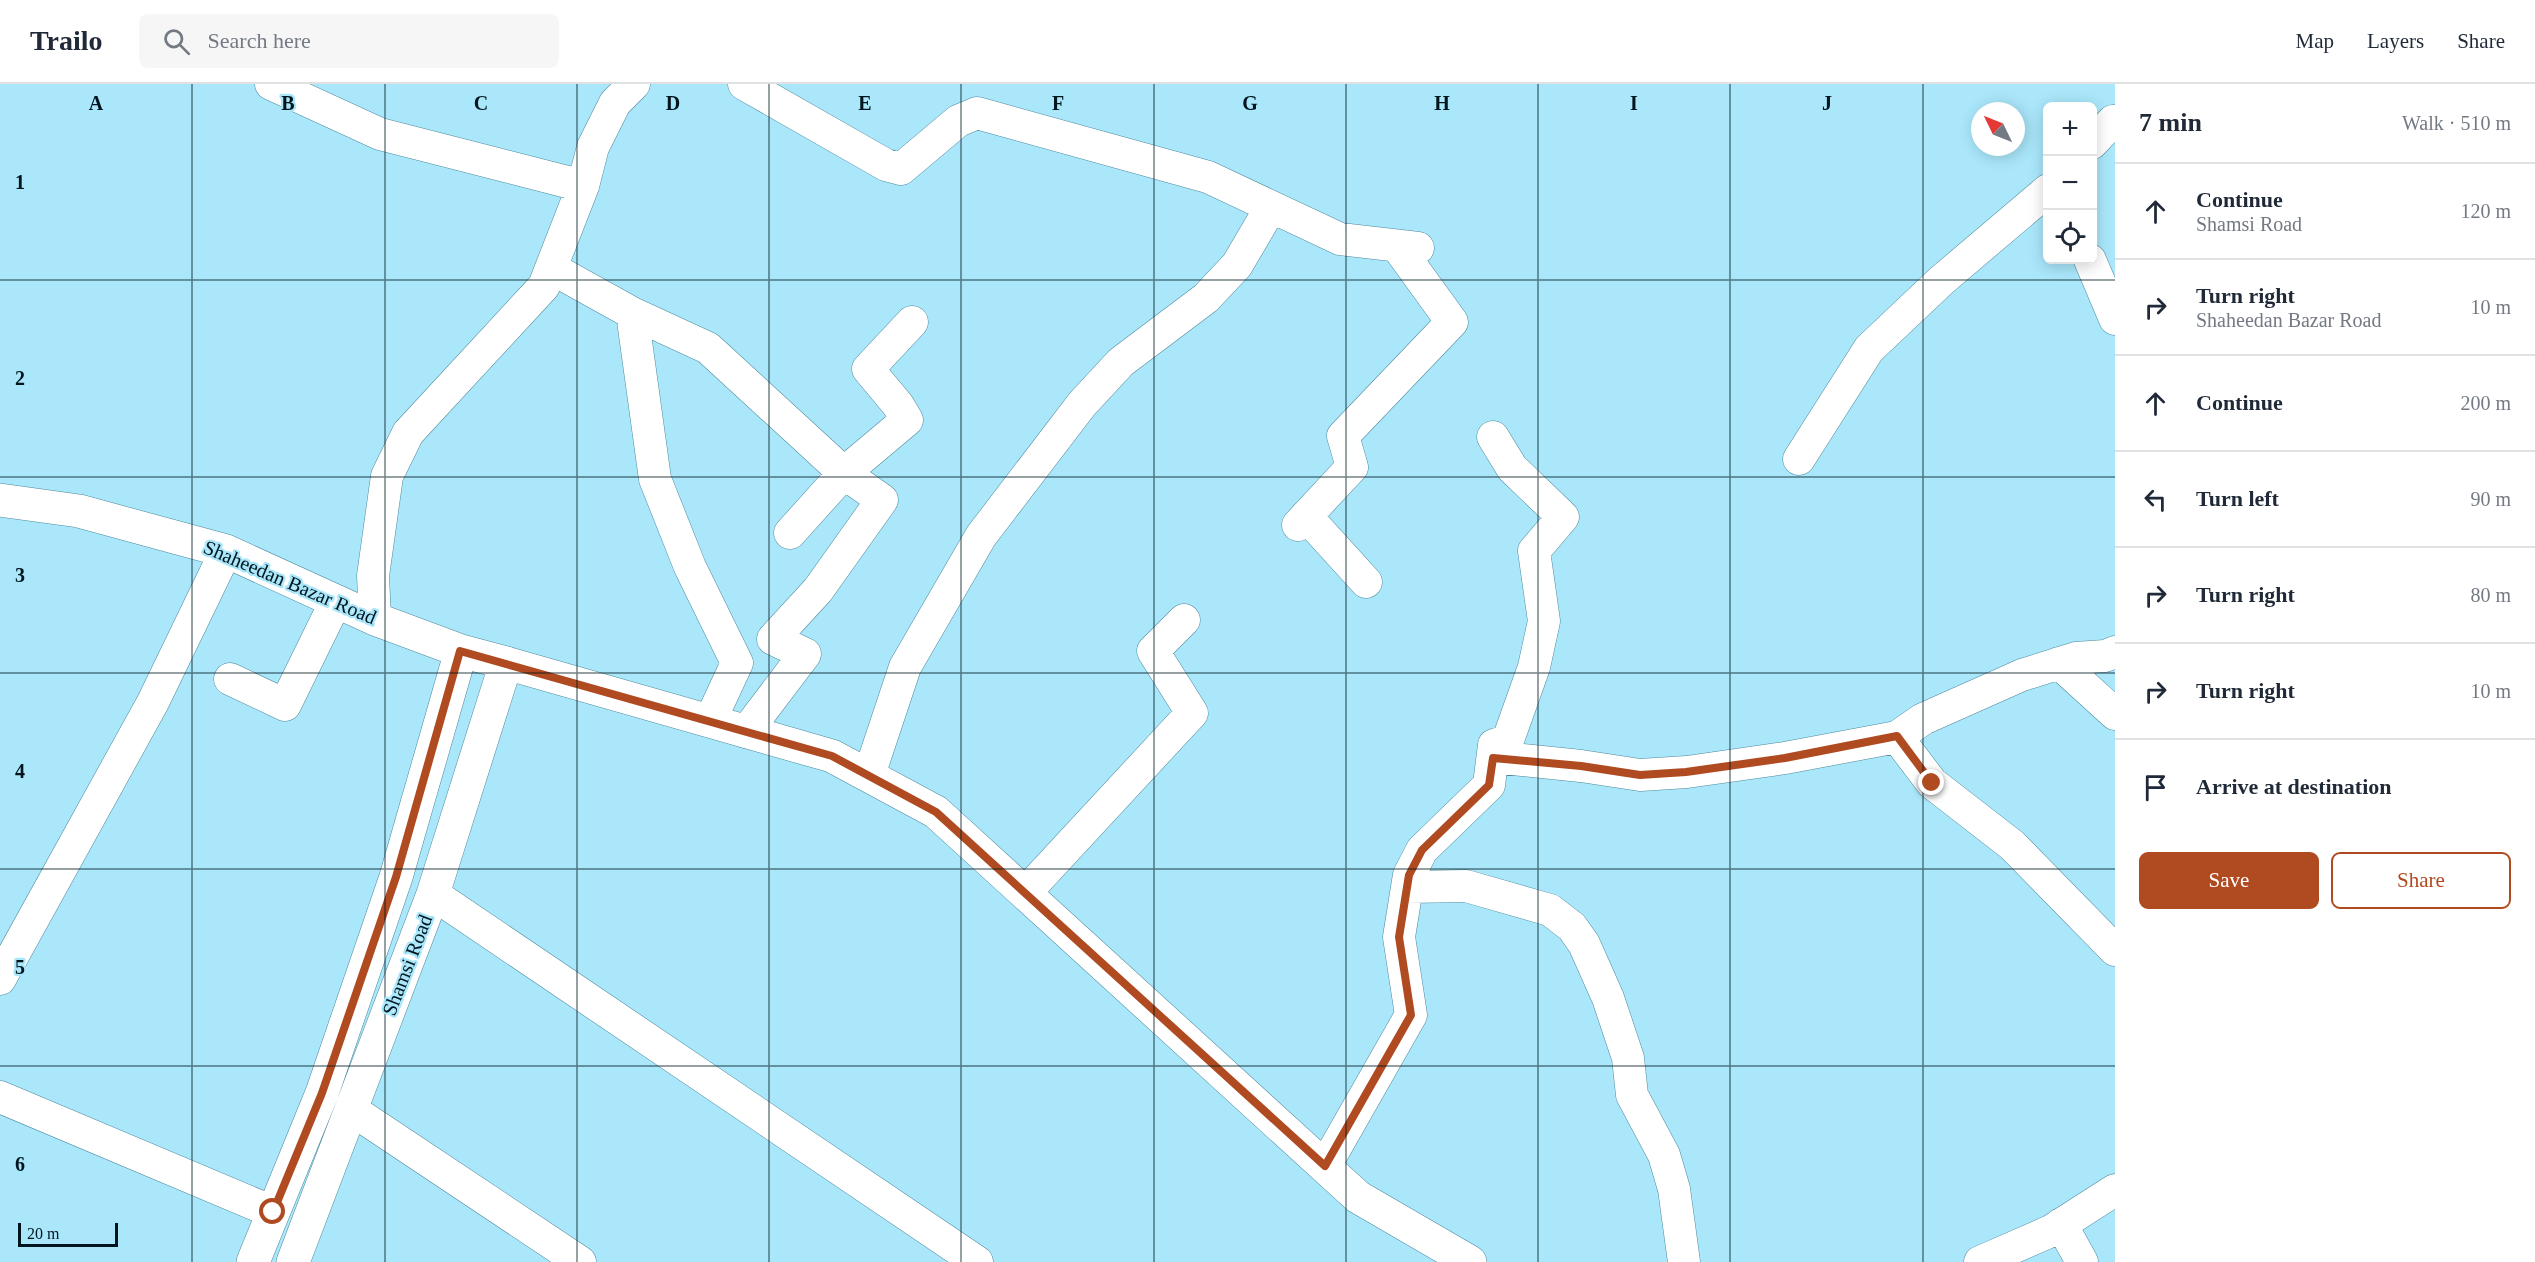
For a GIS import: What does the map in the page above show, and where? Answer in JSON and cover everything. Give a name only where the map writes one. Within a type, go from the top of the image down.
[{"type":"main road","name":"Shaheedan Bazar Road","points":[[0,500],[79,511],[226,551],[375,619],[460,651],[832,756],[936,812],[1358,1197],[1470,1262]]},
{"type":"main road","name":"Shamsi Road","points":[[253,1262],[322,1093],[396,877],[460,651]]},
{"type":"main road","name":"Shamsi Road","points":[[293,1262],[433,894],[506,663]]},
{"type":"street","points":[[271,84],[380,134],[583,186]]},
{"type":"street","points":[[375,619],[373,576],[387,476],[408,433],[544,286],[583,186],[597,138],[615,103],[634,84]]},
{"type":"street","points":[[744,84],[886,165],[901,169],[958,121],[977,113],[1208,177],[1340,240],[1407,247],[1452,322],[1343,436],[1352,467],[1302,521],[1366,582]]},
{"type":"street","points":[[1799,459],[1869,349],[1942,280],[2043,194]]},
{"type":"street","points":[[868,776],[905,667],[981,536],[1082,404],[1121,362],[1206,298],[1237,265],[1271,207]]},
{"type":"street","points":[[2092,264],[2115,319]]},
{"type":"street","points":[[551,268],[632,313],[708,348],[844,473],[882,500],[818,590],[772,639],[806,654],[747,732]]},
{"type":"street","points":[[632,313],[656,479],[690,567],[737,663],[710,721]]},
{"type":"street","points":[[790,533],[844,473],[907,420],[898,405],[868,369],[912,322]]},
{"type":"street","points":[[1325,1166],[1411,1015],[1399,937],[1409,875],[1422,850],[1489,785],[1494,745],[1508,740],[1534,667],[1544,621],[1534,551],[1563,516],[1512,468],[1493,437]]},
{"type":"street","points":[[0,979],[153,702],[226,551]]},
{"type":"street","points":[[231,679],[285,705],[336,601]]},
{"type":"street","points":[[1025,893],[1192,713],[1153,651],[1184,620]]},
{"type":"street","points":[[1493,758],[1581,766],[1640,775],[1686,772],[1785,758],[1897,736],[1923,719],[2022,675],[2076,658],[2105,656],[2115,652]]},
{"type":"street","points":[[2059,663],[2115,714]]},
{"type":"street","points":[[1897,736],[1932,783],[2012,845],[2115,950]]},
{"type":"street","points":[[1407,887],[1466,886],[1550,910],[1572,927],[1584,944],[1608,998],[1628,1058],[1632,1095],[1664,1155],[1674,1189],[1684,1262]]},
{"type":"street","points":[[433,894],[977,1262]]},
{"type":"street","points":[[0,1097],[273,1212]]},
{"type":"street","points":[[352,1110],[580,1262]]},
{"type":"street","points":[[1980,1262],[2051,1231],[2115,1190]]},
{"type":"street","points":[[2061,1224],[2082,1262]]},
{"type":"route","points":[[273,1212],[322,1093],[396,877],[460,651],[832,756],[936,812],[1325,1166],[1411,1015],[1399,937],[1409,875],[1422,850],[1489,785],[1493,758],[1581,766],[1640,775],[1686,772],[1785,758],[1897,736],[1932,783]]}]
